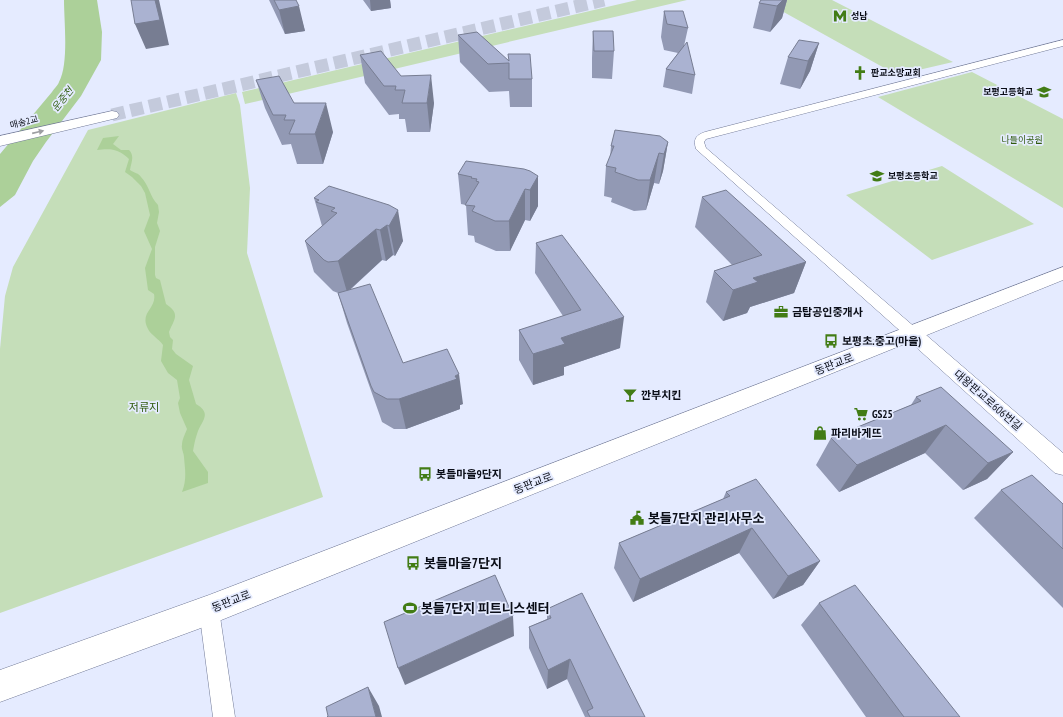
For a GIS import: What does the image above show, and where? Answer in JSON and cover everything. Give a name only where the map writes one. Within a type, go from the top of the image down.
[{"type":"main road","name":"매송2교","points":[[0,128],[105,108],[84,121],[0,141]]},
{"type":"main road","name":"동판교로","points":[[0,686],[209,610],[1063,273]]},
{"type":"street","points":[[912,333],[707,154],[702,149],[699,142],[701,137],[1063,43]]},
{"type":"street","name":"대왕판교로606번길","points":[[912,333],[1063,466]]},
{"type":"street","points":[[209,610],[224,717]]},
{"type":"green space","points":[[637,0],[687,0],[245,104],[242,92]]},
{"type":"green space","points":[[762,0],[832,0],[953,62],[897,75]]},
{"type":"green space","name":"나들이공원","points":[[972,72],[1063,119],[1063,208],[878,97]]},
{"type":"green space","name":"저류지","points":[[236,93],[240,105],[250,188],[247,253],[323,497],[0,613],[0,349],[5,296],[13,267],[88,130]]},
{"type":"green space","points":[[942,166],[1034,224],[932,260],[846,195]]},
{"type":"water","name":"운중천","points":[[64,0],[97,0],[102,32],[101,60],[81,96],[33,161],[15,195],[0,207],[0,154],[52,92],[62,74],[65,54]]},
{"type":"water","points":[[119,136],[113,144],[121,150],[129,150],[131,152],[132,160],[130,170],[140,176],[158,205],[159,212],[157,223],[160,231],[155,247],[155,275],[156,278],[160,280],[166,304],[174,311],[175,314],[169,332],[170,337],[173,340],[172,349],[176,354],[193,366],[189,380],[196,404],[204,411],[205,414],[197,434],[193,451],[208,472],[208,483],[182,492],[185,483],[185,474],[182,446],[187,429],[180,413],[178,403],[180,398],[177,380],[168,373],[161,361],[163,345],[149,331],[146,323],[147,314],[153,303],[154,294],[148,290],[145,268],[152,249],[144,231],[150,215],[145,193],[141,186],[125,172],[129,159],[118,151],[106,149],[97,150],[103,138]]},
{"type":"building","points":[[131,0],[155,0],[160,20],[135,24]]},
{"type":"building","points":[[274,0],[296,0],[299,6],[279,10]]},
{"type":"building","points":[[761,0],[783,0],[777,6],[759,3]]},
{"type":"building","points":[[664,11],[683,11],[688,28],[667,24]]},
{"type":"building","points":[[593,31],[613,31],[614,51],[594,51]]},
{"type":"building","points":[[477,32],[509,61],[508,54],[530,54],[532,79],[509,79],[509,63],[488,64],[458,35]]},
{"type":"building","points":[[799,40],[819,43],[808,61],[788,57]]},
{"type":"building","points":[[687,42],[695,75],[666,69]]},
{"type":"building","points":[[381,51],[401,76],[431,75],[427,103],[402,103],[405,90],[395,90],[396,86],[384,86],[360,55]]},
{"type":"building","points":[[279,76],[294,103],[326,103],[315,134],[289,134],[295,120],[284,120],[286,115],[273,115],[256,80]]},
{"type":"building","points":[[615,130],[660,136],[668,142],[664,154],[659,153],[650,180],[638,180],[615,172],[616,168],[606,166],[614,146],[611,146]]},
{"type":"building","points":[[466,161],[524,169],[538,176],[530,190],[525,189],[509,221],[495,221],[472,211],[475,206],[465,205],[479,182],[476,181],[477,179],[471,178],[472,177],[458,174]]},
{"type":"building","points":[[329,186],[389,205],[398,210],[389,226],[387,225],[380,230],[376,229],[338,261],[328,262],[324,260],[305,241],[337,213],[331,211],[335,208],[316,202],[319,200],[314,198]]},
{"type":"building","points":[[726,190],[806,262],[753,278],[758,282],[733,290],[714,271],[762,255],[702,197]]},
{"type":"building","points":[[562,235],[624,317],[561,338],[565,344],[533,354],[519,330],[581,310],[536,243]]},
{"type":"building","points":[[370,284],[403,363],[447,349],[459,374],[455,376],[457,379],[399,399],[387,399],[374,392],[338,293]]},
{"type":"building","points":[[941,387],[1013,452],[988,463],[946,425],[857,465],[831,438],[921,401],[916,397]]},
{"type":"building","points":[[1032,475],[1063,504],[1063,549],[1001,490]]},
{"type":"building","points":[[756,479],[820,561],[788,576],[752,528],[640,579],[619,543],[730,496],[726,492]]},
{"type":"building","points":[[495,575],[513,616],[398,668],[384,622]]},
{"type":"building","points":[[855,585],[960,717],[904,717],[819,603]]},
{"type":"building","points":[[582,593],[645,717],[590,717],[587,711],[593,708],[570,659],[548,670],[529,627],[551,618],[547,609]]},
{"type":"building","points":[[368,687],[376,717],[327,717],[326,707]]},
{"type":"tunnel","points":[[112,115],[604,0]]},
{"type":"place","name":"성남","points":[[840,16]]},
{"type":"place","name":"판교소망교회","points":[[860,73]]},
{"type":"place","name":"보평고등학교","points":[[1044,92]]},
{"type":"place","name":"보평초등학교","points":[[877,176]]},
{"type":"place","name":"금탑공인중개사","points":[[781,312]]},
{"type":"place","name":"보평초.중고(마을)","points":[[831,341]]},
{"type":"place","name":"깐부치킨","points":[[630,395]]},
{"type":"place","name":"GS25","points":[[861,414]]},
{"type":"place","name":"파리바게뜨","points":[[820,433]]},
{"type":"place","name":"봇들마을9단지","points":[[425,474]]},
{"type":"place","name":"봇들7단지 관리사무소","points":[[637,518]]},
{"type":"place","name":"봇들마을7단지","points":[[413,563]]},
{"type":"place","name":"봇들7단지 피트니스센터","points":[[410,608]]}]
